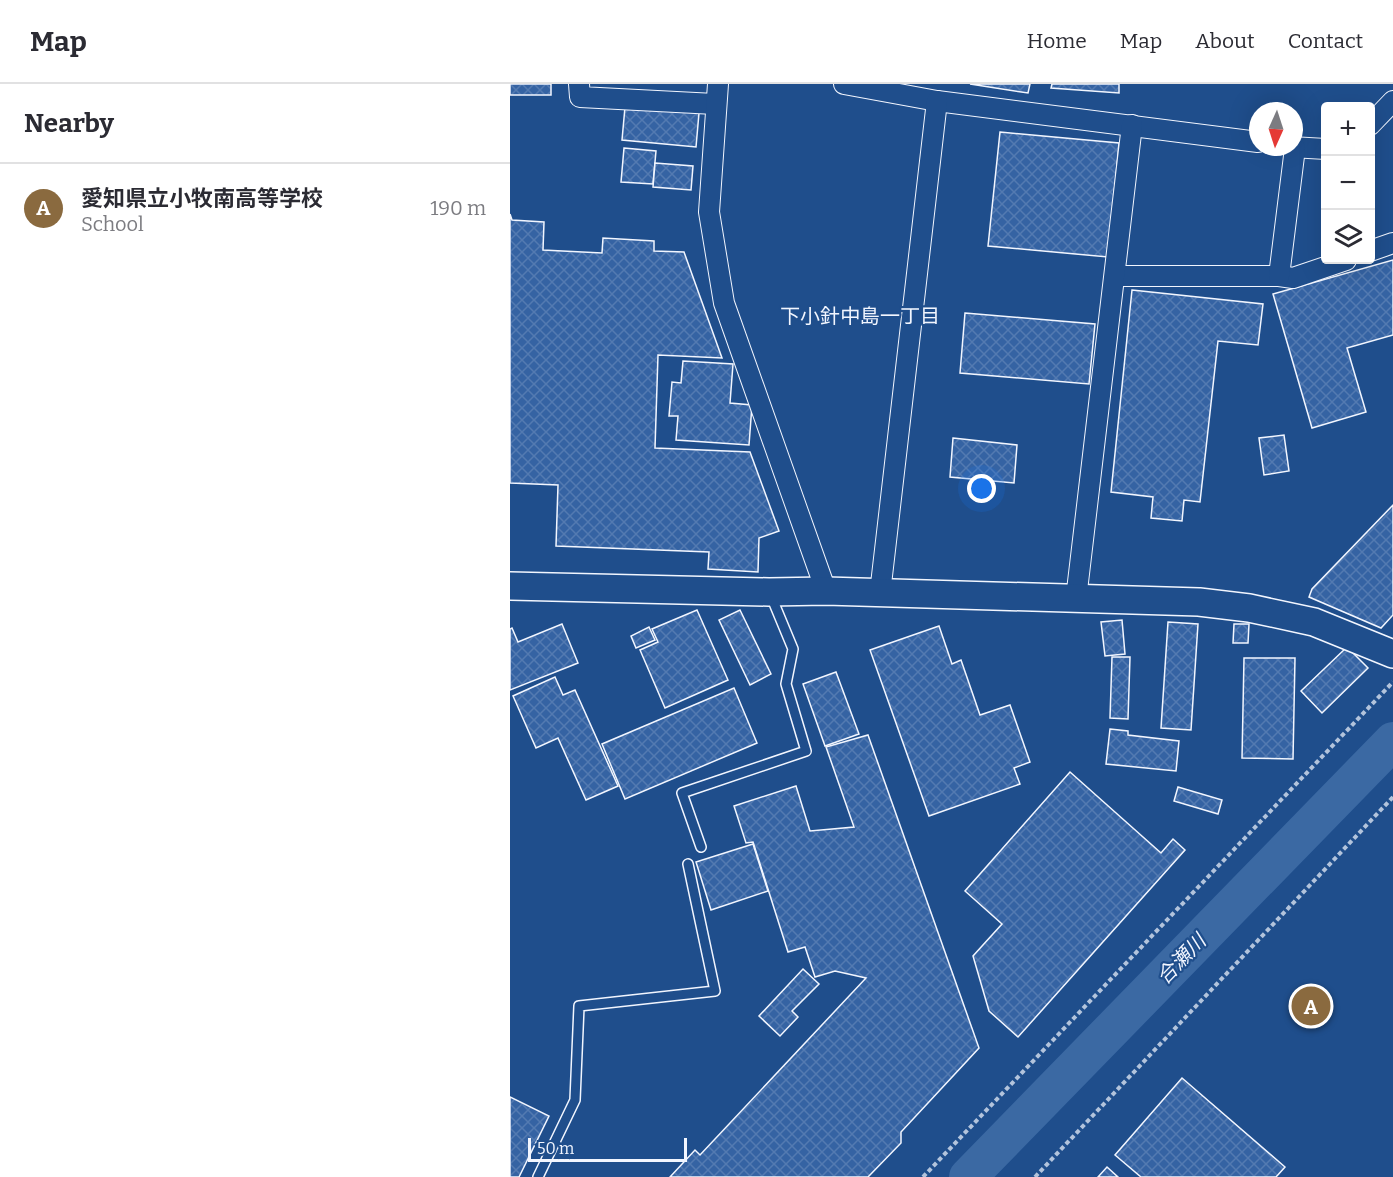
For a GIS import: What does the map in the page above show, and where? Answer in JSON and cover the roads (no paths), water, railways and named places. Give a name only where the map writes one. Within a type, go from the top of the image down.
[{"type":"street","points":[[579,84],[579,97],[715,104]]},
{"type":"street","points":[[718,84],[709,212],[724,303],[825,591]]},
{"type":"street","points":[[844,84],[937,101],[1249,141]]},
{"type":"street","points":[[880,593],[937,101]]},
{"type":"street","points":[[1375,121],[1393,101]]},
{"type":"street","points":[[1076,599],[1116,276],[1132,125]]},
{"type":"street","points":[[1303,148],[1321,149]]},
{"type":"street","points":[[1279,276],[1292,156]]},
{"type":"street","points":[[1375,250],[1393,243]]},
{"type":"street","points":[[1116,276],[1279,276],[1293,278],[1334,264]]},
{"type":"street","points":[[510,586],[769,592],[825,591],[1199,602],[1249,608],[1314,622],[1393,654]]},
{"type":"lane","points":[[701,847],[682,793],[806,751],[786,684],[793,649],[769,592]]},
{"type":"lane","points":[[538,1177],[574,1100],[579,1006],[715,992],[688,864]]},
{"type":"waterway","name":"合瀬川","points":[[968,1177],[1393,741]]},
{"type":"place","name":"愛知県立小牧南高等学校","points":[[1311,1006]]},
{"type":"district","name":"下小針中島一丁目","points":[[860,316]]}]
